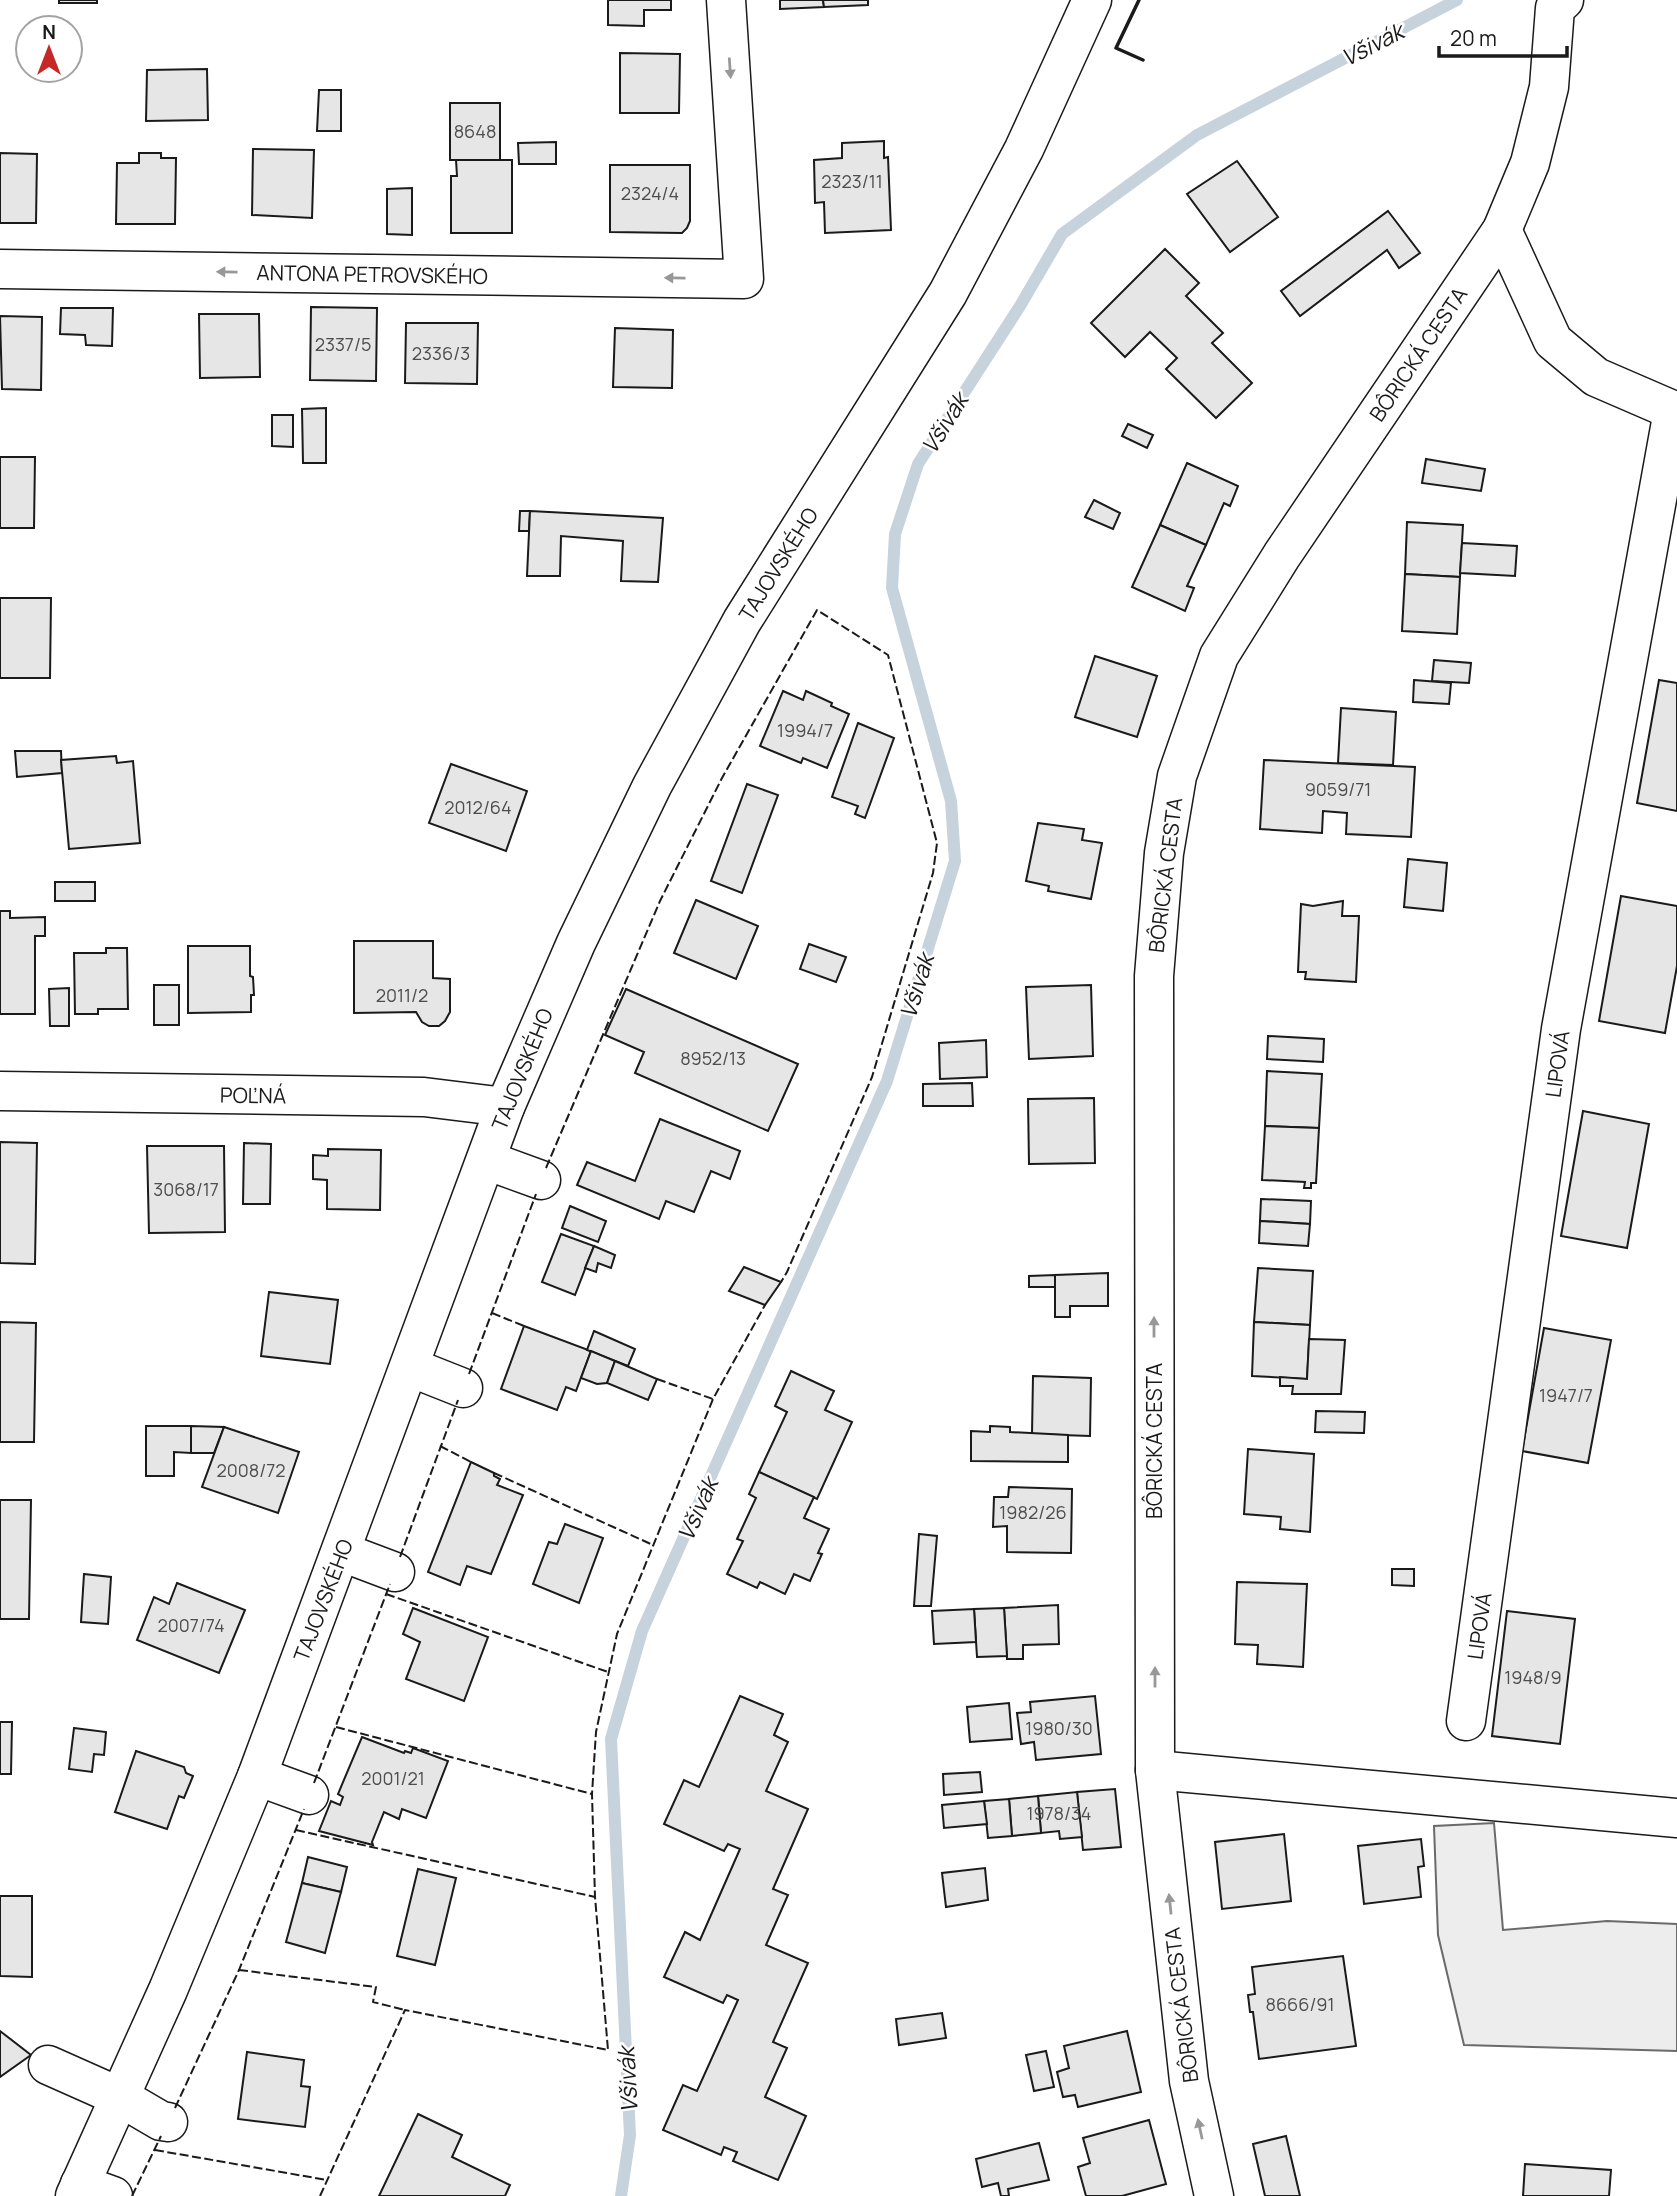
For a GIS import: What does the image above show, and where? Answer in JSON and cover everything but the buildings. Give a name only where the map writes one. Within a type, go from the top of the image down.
[{"type":"street","name":"ANTONA PETROVSKÉHO","points":[[0,269],[744,279],[726,0]]},
{"type":"street","name":"TAJOVSKÉHO","points":[[89,2192],[120,2097],[168,1990],[257,1776],[505,1107],[576,943],[652,786],[742,621],[948,293],[1024,149],[1092,0]]},
{"type":"street","name":"BÔRICKÁ CESTA","points":[[1214,2196],[1189,2081],[1155,1770],[1154,976],[1164,853],[1177,776],[1219,656],[1282,555],[1502,230],[1530,163],[1549,87],[1557,3]]},
{"type":"street","points":[[1502,230],[1553,341],[1596,377],[1675,412]]},
{"type":"street","name":"LIPOVÁ","points":[[1466,1721],[1562,1029],[1675,412]]},
{"type":"street","name":"POĽNÁ","points":[[0,1091],[424,1097],[505,1107]]},
{"type":"street","points":[[486,1160],[541,1180]]},
{"type":"street","points":[[410,1367],[463,1388]]},
{"type":"street","points":[[342,1552],[395,1572]]},
{"type":"street","points":[[1155,1770],[1677,1818]]},
{"type":"street","points":[[257,1776],[309,1795]]},
{"type":"street","points":[[48,2065],[120,2097],[161,2121],[168,2122]]},
{"type":"shaded area","points":[[1494,1823],[1503,1930],[1607,1921],[1677,1924],[1677,2051],[1464,2045],[1438,1935],[1434,1826]]},
{"type":"waterway","name":"Všivák","points":[[621,2196],[630,2135],[611,1739],[642,1631],[887,1081],[955,861],[951,801],[892,588],[895,534],[918,464],[1020,306],[1062,234],[1197,135],[1457,0]]},
{"type":"fence","points":[[546,1168],[660,901],[722,778],[817,610],[888,655],[937,843],[933,873],[872,1077],[781,1282]]},
{"type":"fence","points":[[469,1374],[536,1194]]},
{"type":"fence","points":[[320,2196],[405,2010],[608,2050],[595,1897],[592,1794],[596,1732],[617,1634],[713,1399],[765,1305]]},
{"type":"fence","points":[[492,1313],[524,1326]]},
{"type":"fence","points":[[657,1379],[713,1399]]},
{"type":"fence","points":[[400,1557],[458,1400]]},
{"type":"fence","points":[[440,1446],[471,1462]]},
{"type":"fence","points":[[494,1473],[653,1545]]},
{"type":"fence","points":[[314,1783],[390,1584]]},
{"type":"fence","points":[[386,1594],[608,1672]]},
{"type":"fence","points":[[336,1727],[592,1794]]},
{"type":"fence","points":[[175,2108],[239,1970],[304,1809]]},
{"type":"fence","points":[[296,1830],[595,1897]]},
{"type":"fence","points":[[239,1970],[376,1987],[373,2002],[405,2010]]},
{"type":"fence","points":[[132,2196],[161,2136]]},
{"type":"fence","points":[[155,2150],[327,2180]]},
{"type":"wall","points":[[1139,0],[1116,48],[1143,60]]}]
